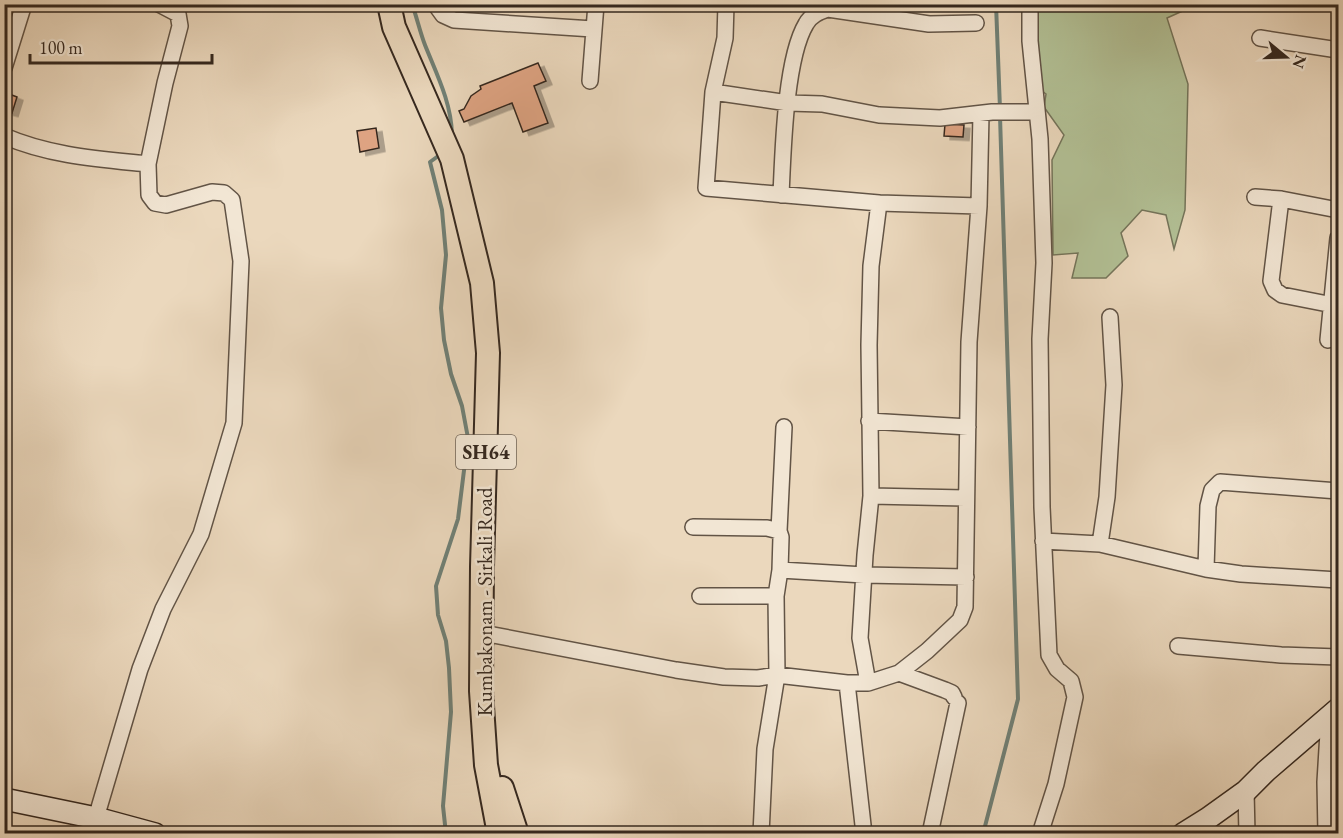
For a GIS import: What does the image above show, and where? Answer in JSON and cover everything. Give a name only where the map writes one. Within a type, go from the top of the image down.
[{"type":"main road","name":"Kumbakonam - Sirkali Road","points":[[389,4],[394,27],[449,151],[482,283],[488,353],[481,691],[487,748],[486,765],[499,834]]},
{"type":"main road","points":[[1183,834],[1246,790],[1334,712]]},
{"type":"main road","name":"Kumbakonam - Sirkali Road","points":[[487,748],[494,762],[517,834]]},
{"type":"main road","points":[[4,799],[96,818],[155,834]]},
{"type":"street","points":[[4,68],[24,4]]},
{"type":"street","points":[[96,818],[140,669],[163,609],[201,534],[234,423],[241,261],[232,200],[224,194],[212,192],[166,206],[155,203],[149,195],[148,164],[180,26],[179,9],[159,4]]},
{"type":"street","points":[[435,4],[443,15],[454,20],[593,29]]},
{"type":"street","points":[[590,81],[596,4]]},
{"type":"street","points":[[726,4],[725,38],[713,92],[706,188],[879,203],[979,206]]},
{"type":"street","points":[[1030,4],[1030,41],[1037,112],[1044,263],[1040,339],[1042,541],[1049,655],[1057,669],[1071,681],[1075,697],[1056,784],[1040,834]]},
{"type":"street","points":[[781,195],[783,148],[794,61],[801,34],[807,22],[816,13],[828,9],[929,24],[976,23]]},
{"type":"street","points":[[1260,38],[1338,50]]},
{"type":"street","points":[[713,92],[788,103],[822,104],[879,115],[940,118],[987,113],[1037,112]]},
{"type":"street","points":[[483,633],[724,677],[758,678],[777,675],[847,683],[868,683],[899,673],[960,620],[965,606],[966,577],[965,498],[969,342],[987,113]]},
{"type":"street","points":[[4,136],[50,152],[148,164]]},
{"type":"street","points":[[1255,197],[1281,199],[1338,210]]},
{"type":"street","points":[[1281,199],[1271,281],[1275,290],[1282,295],[1335,306]]},
{"type":"street","points":[[868,683],[860,638],[871,496],[869,421],[871,266],[879,203]]},
{"type":"street","points":[[1328,340],[1335,306],[1338,238]]},
{"type":"street","points":[[1100,544],[1107,497],[1114,385],[1110,317]]},
{"type":"street","points":[[869,421],[968,427]]},
{"type":"street","points":[[761,834],[765,749],[777,675],[776,596],[780,570],[781,537],[779,531],[784,427]]},
{"type":"street","points":[[1206,569],[1208,506],[1212,490],[1220,482],[1338,491]]},
{"type":"street","points":[[871,496],[965,498]]},
{"type":"street","points":[[693,527],[767,528],[779,531]]},
{"type":"street","points":[[1042,541],[1100,544],[1206,569],[1241,574],[1338,580]]},
{"type":"street","points":[[780,570],[864,575],[966,577]]},
{"type":"street","points":[[700,596],[776,596]]},
{"type":"street","points":[[1178,646],[1281,656],[1338,657]]},
{"type":"street","points":[[899,673],[952,693],[956,700],[930,834]]},
{"type":"street","points":[[847,683],[864,834]]},
{"type":"street","points":[[1326,834],[1325,783],[1334,712]]},
{"type":"street","points":[[1246,790],[1247,834]]},
{"type":"green space","points":[[1032,5],[1196,5],[1167,18],[1188,84],[1185,210],[1174,249],[1166,215],[1142,210],[1121,233],[1128,256],[1106,278],[1072,278],[1078,253],[1053,255],[1052,160],[1064,135],[1044,107],[1046,94],[1038,88]]},
{"type":"building","points":[[538,63],[546,81],[534,86],[548,123],[523,132],[512,103],[464,122],[459,111],[464,109],[471,96],[481,89],[480,86]]},
{"type":"building","points":[[4,92],[17,97],[12,113],[4,111]]},
{"type":"building","points":[[945,124],[964,125],[963,137],[944,136]]},
{"type":"building","points":[[376,128],[379,148],[360,152],[357,131]]},
{"type":"waterway","points":[[412,4],[446,100],[452,134]]},
{"type":"waterway","points":[[996,4],[1000,109]]},
{"type":"waterway","points":[[983,834],[1018,699],[1000,116]]},
{"type":"waterway","points":[[441,154],[430,162],[442,210],[446,255],[441,308],[444,340],[468,438],[458,519],[436,586],[438,615],[446,641],[451,712],[443,806],[446,834]]}]
